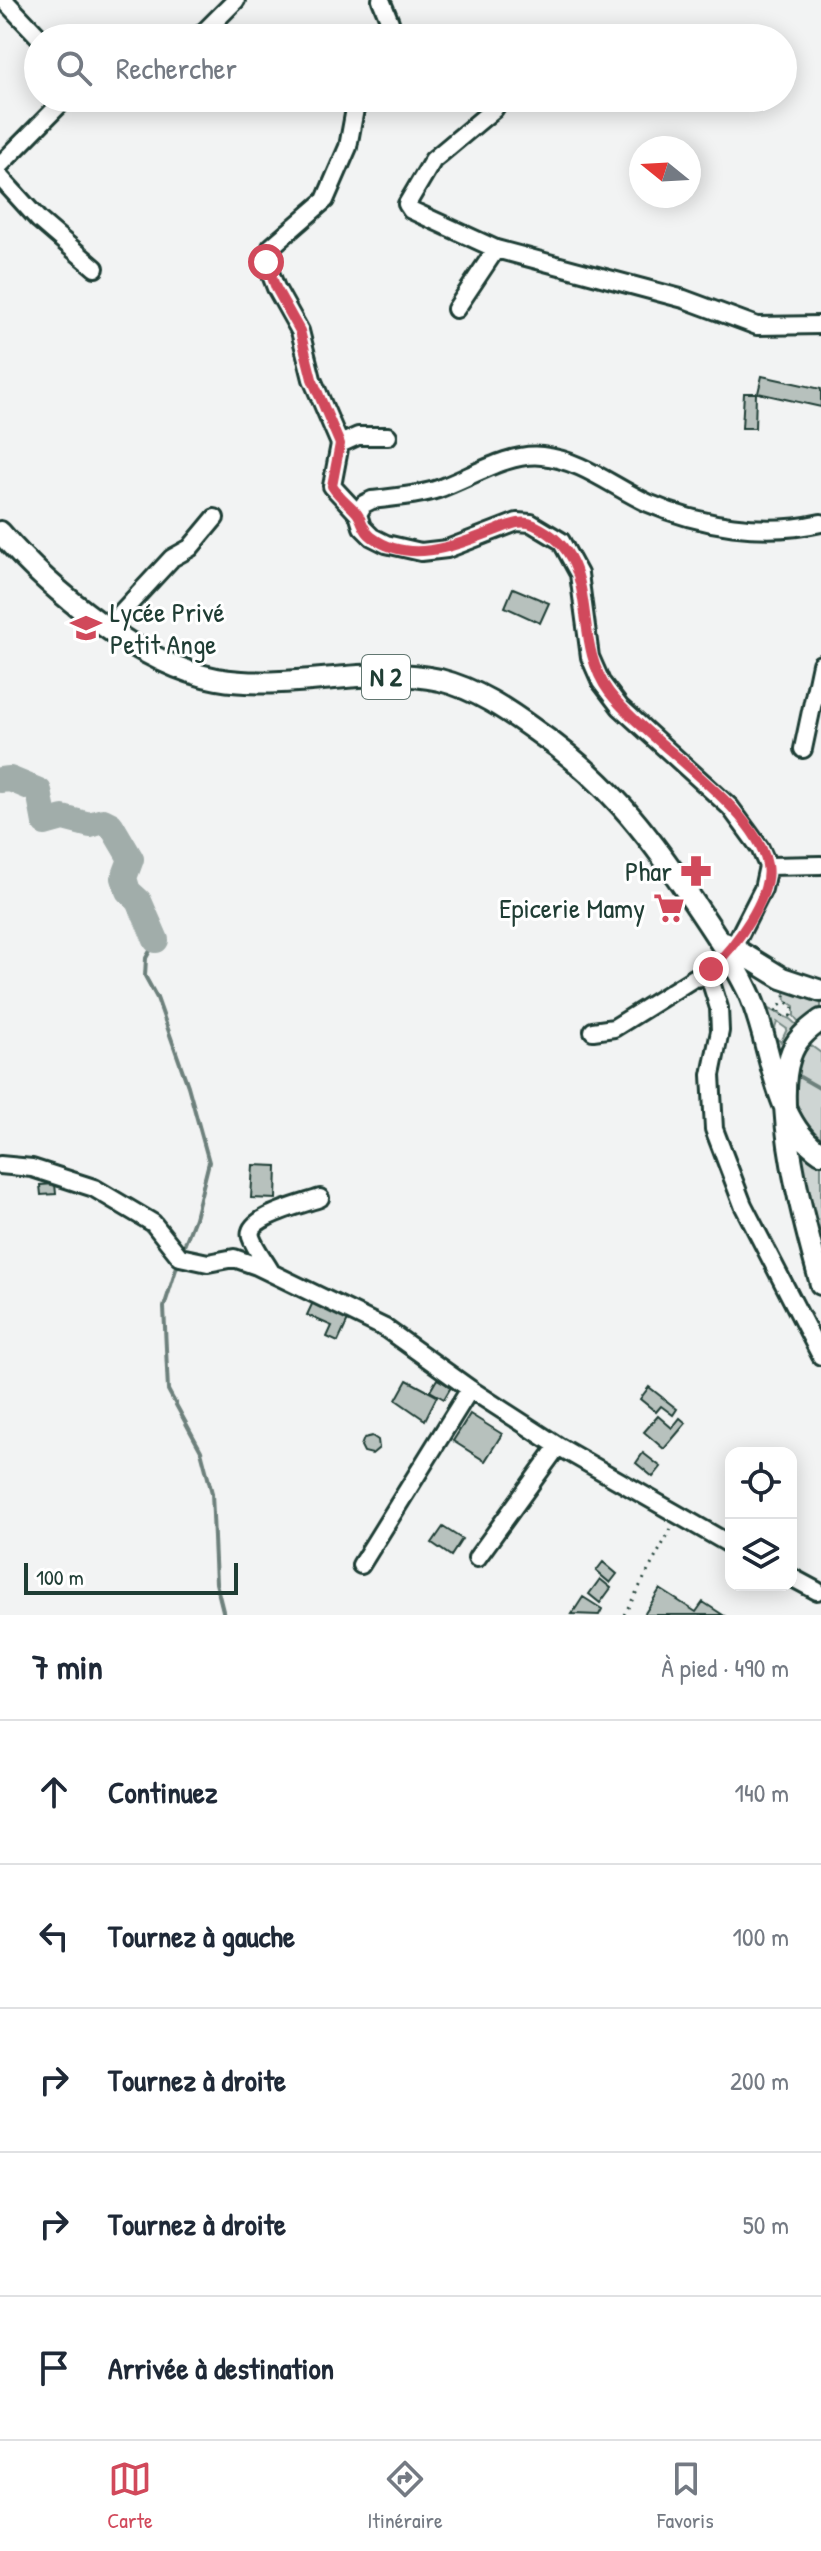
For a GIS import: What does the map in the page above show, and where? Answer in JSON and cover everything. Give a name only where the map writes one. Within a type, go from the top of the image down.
[{"type":"main road","name":"N 2","points":[[0,532],[63,591],[108,627],[181,670],[218,679],[267,683],[430,678],[466,689],[499,705],[571,756],[612,791],[648,834],[730,951]]},
{"type":"main road","points":[[730,951],[782,978],[821,991]]},
{"type":"main road","points":[[730,951],[749,994],[785,1105],[821,1284]]},
{"type":"main road","points":[[821,1020],[803,1034],[790,1056],[785,1105],[801,1135],[821,1153]]},
{"type":"street","points":[[4,0],[27,24]]},
{"type":"street","points":[[212,24],[236,0]]},
{"type":"street","points":[[381,0],[390,24]]},
{"type":"street","points":[[0,165],[52,112]]},
{"type":"street","points":[[354,112],[348,147],[325,200],[271,247],[266,262],[276,288],[300,331],[312,379],[340,444],[332,486],[358,514],[362,527],[386,544],[421,552],[447,549],[517,522],[531,523],[561,541],[579,574],[590,657],[601,682],[620,707],[730,807],[748,827],[768,866],[751,918],[709,976],[694,978],[614,1028],[593,1031]]},
{"type":"street","points":[[490,112],[433,160],[407,204],[426,218],[496,249],[684,299],[757,326],[821,325]]},
{"type":"street","points":[[0,177],[39,220],[95,268]]},
{"type":"street","points":[[456,309],[496,249]]},
{"type":"street","points":[[340,444],[358,436],[388,436]]},
{"type":"street","points":[[358,514],[364,504],[372,500],[435,490],[518,458],[537,455],[559,458],[648,503],[696,520],[783,530],[821,523]]},
{"type":"street","points":[[108,627],[172,558],[190,548],[215,518]]},
{"type":"street","points":[[803,749],[821,664]]},
{"type":"street","points":[[768,866],[821,865]]},
{"type":"street","points":[[709,976],[719,1008],[720,1031],[711,1075],[714,1129],[743,1205],[821,1356]]},
{"type":"street","points":[[0,1165],[32,1168],[94,1188],[153,1223],[180,1257],[208,1263],[234,1258],[271,1272],[385,1328],[470,1389],[558,1446],[725,1542]]},
{"type":"street","points":[[271,1272],[250,1236],[251,1228],[259,1220],[320,1198]]},
{"type":"street","points":[[361,1565],[470,1389]]},
{"type":"street","points":[[477,1558],[558,1446]]},
{"type":"street","points":[[797,1579],[820,1588]]},
{"type":"path","points":[[782,978],[786,1002]]},
{"type":"path","points":[[779,1013],[779,1006],[786,1002]]},
{"type":"path","points":[[786,1002],[793,1006],[791,1016],[803,1034]]},
{"type":"path","points":[[624,1615],[678,1516]]},
{"type":"shaded area","points":[[784,985],[821,998],[821,1011],[802,1026],[794,1016],[794,1006],[786,1001]]},
{"type":"shaded area","points":[[760,1005],[790,1019],[800,1028],[780,1066],[771,1038],[774,1036],[781,1042],[787,1029],[777,1022],[773,1035]]},
{"type":"shaded area","points":[[806,1042],[821,1053],[821,1145],[804,1119],[795,1096],[795,1072]]},
{"type":"shaded area","points":[[799,1146],[821,1163],[821,1233],[817,1234]]},
{"type":"building","points":[[762,376],[821,389],[821,407],[758,393]]},
{"type":"building","points":[[744,393],[756,393],[755,428],[742,428]]},
{"type":"building","points":[[513,588],[549,603],[540,623],[505,607]]},
{"type":"building","points":[[253,1165],[277,1166],[276,1199],[251,1198]]},
{"type":"building","points":[[55,1184],[56,1194],[41,1195],[40,1185]]},
{"type":"building","points":[[313,1302],[349,1318],[338,1342],[327,1337],[332,1326],[307,1315]]},
{"type":"building","points":[[437,1379],[451,1387],[444,1399],[430,1391]]},
{"type":"building","points":[[407,1380],[437,1396],[425,1420],[396,1400]]},
{"type":"building","points":[[649,1387],[677,1409],[673,1415],[661,1406],[656,1412],[640,1399]]},
{"type":"building","points":[[470,1414],[502,1434],[485,1461],[453,1441]]},
{"type":"building","points":[[658,1416],[672,1428],[680,1418],[686,1423],[664,1449],[644,1432]]},
{"type":"building","points":[[372,1436],[378,1440],[379,1448],[372,1454],[364,1452],[361,1446],[364,1438]]},
{"type":"building","points":[[643,1453],[661,1467],[653,1477],[636,1463]]},
{"type":"building","points":[[443,1527],[462,1539],[451,1556],[432,1543]]},
{"type":"building","points":[[603,1562],[617,1574],[610,1583],[596,1571]]},
{"type":"building","points":[[600,1579],[611,1588],[600,1603],[589,1594]]},
{"type":"building","points":[[660,1589],[696,1612],[703,1602],[723,1615],[644,1615]]},
{"type":"building","points":[[583,1597],[602,1609],[599,1615],[572,1614]]},
{"type":"waterway","points":[[0,780],[10,779],[39,791],[45,823],[63,818],[90,825],[103,821],[111,825],[131,859],[124,878],[128,891],[139,901],[156,940]]},
{"type":"waterway","points":[[156,940],[146,958],[145,976],[157,998],[188,1086],[209,1162],[195,1218],[182,1251]]},
{"type":"waterway","points":[[800,1077],[821,1089]]},
{"type":"waterway","points":[[179,1260],[164,1307],[168,1390],[201,1451],[212,1493],[216,1583],[224,1615]]},
{"type":"place","name":"Lycée Privé Petit Ange","points":[[86,628]]},
{"type":"place","name":"Phar","points":[[696,871]]},
{"type":"place","name":"Epicerie Mamy","points":[[669,908]]},
{"type":"route","points":[[266,262],[276,288],[300,331],[312,379],[340,444],[332,486],[358,514],[362,527],[386,544],[421,552],[447,549],[517,522],[531,523],[561,541],[572,556],[579,574],[590,657],[601,682],[620,707],[748,827],[768,866],[763,889],[751,918],[732,950],[711,969]]}]
